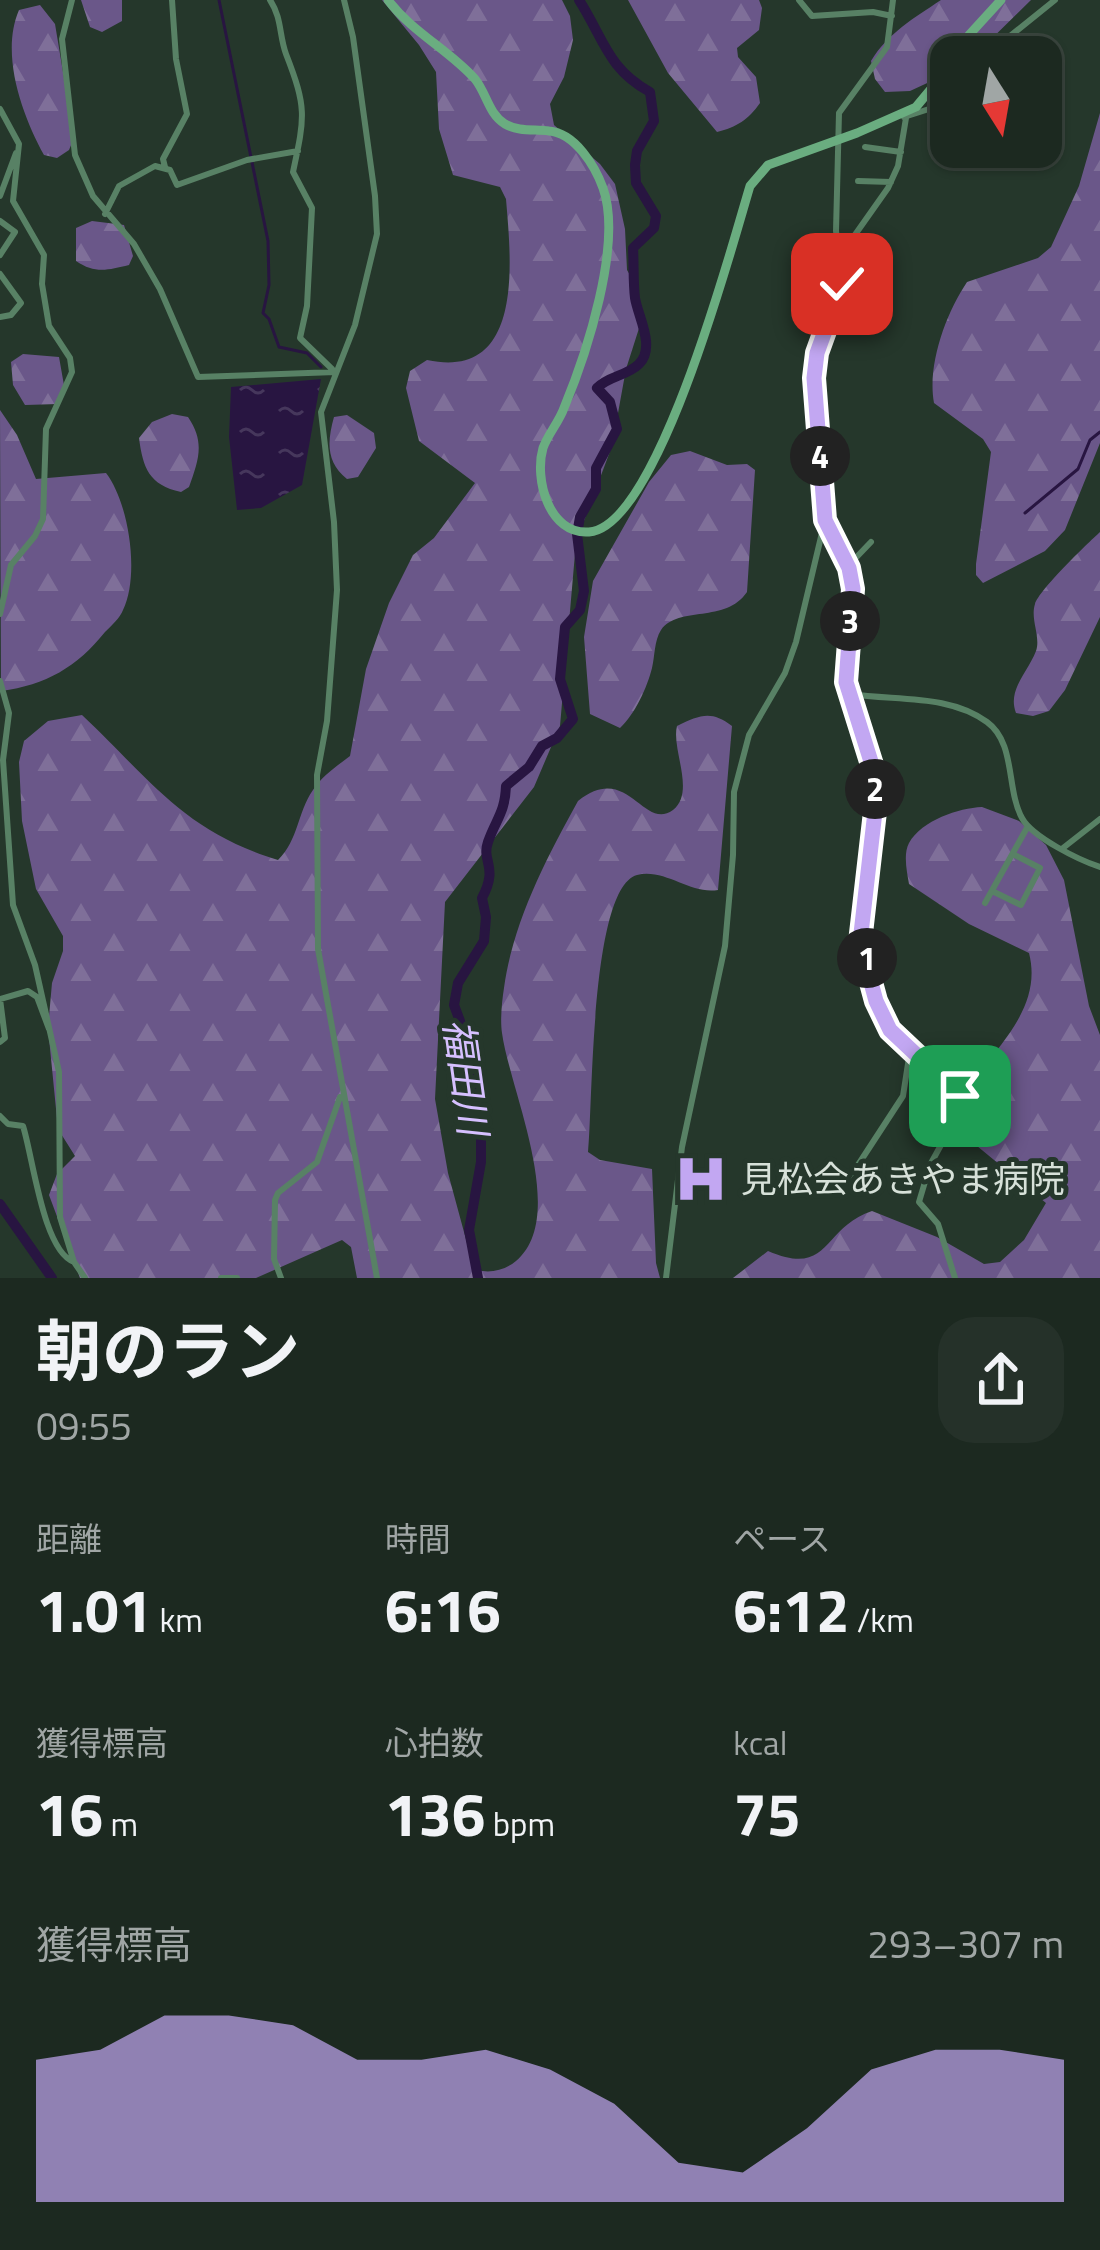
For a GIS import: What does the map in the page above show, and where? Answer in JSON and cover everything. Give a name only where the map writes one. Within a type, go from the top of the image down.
[{"type":"street","points":[[72,0],[62,39],[75,155],[105,214],[134,244],[160,289],[198,377],[335,372]]},
{"type":"street","points":[[165,167],[163,159],[188,114],[176,58],[172,0]]},
{"type":"street","points":[[270,0],[302,95],[303,138],[293,172],[312,208],[307,306],[300,338],[335,372]]},
{"type":"street","points":[[344,0],[376,196],[377,234],[355,325],[321,412],[337,590],[316,797],[318,949],[377,1278]]},
{"type":"street","points":[[388,0],[424,38],[476,80],[489,108],[504,123],[566,136],[595,170],[604,191],[608,212],[601,300],[585,354],[542,460],[547,499],[558,519],[574,530],[596,531],[624,507],[665,435],[703,346],[758,173],[767,165],[930,108]]},
{"type":"street","points":[[799,0],[812,16],[873,12],[892,16]]},
{"type":"street","points":[[842,284],[836,231],[839,113],[887,47],[893,0]]},
{"type":"street","points":[[968,36],[1001,0]]},
{"type":"street","points":[[1010,36],[1055,0]]},
{"type":"street","points":[[902,116],[930,90]]},
{"type":"street","points":[[0,109],[19,144],[13,200],[44,255],[42,284],[50,326],[70,358],[72,372],[46,429],[43,519],[11,565],[0,614]]},
{"type":"street","points":[[666,1278],[682,1147],[725,946],[734,855],[734,791],[749,735],[796,642],[825,520],[814,378],[817,353],[842,284],[852,238],[890,182],[902,152],[902,116]]},
{"type":"street","points":[[0,196],[19,144]]},
{"type":"street","points":[[865,147],[902,152]]},
{"type":"street","points":[[105,214],[118,186],[139,172],[165,167],[177,185],[250,159],[298,151]]},
{"type":"street","points":[[858,181],[890,182]]},
{"type":"street","points":[[0,221],[15,232],[0,255]]},
{"type":"street","points":[[0,274],[21,303],[11,316],[0,317]]},
{"type":"street","points":[[825,520],[848,566],[853,589],[846,682],[873,768],[876,803],[860,942],[876,1001],[890,1030],[960,1096],[958,1114],[929,1165],[919,1202],[938,1224],[955,1278]]},
{"type":"street","points":[[848,566],[871,542]]},
{"type":"street","points":[[0,681],[9,713],[3,760],[13,905],[35,965],[59,1072],[60,1217],[74,1262],[85,1278]]},
{"type":"street","points":[[850,694],[954,705],[989,723],[1000,735],[1013,794],[1028,826],[1100,867]]},
{"type":"street","points":[[1063,848],[1100,819]]},
{"type":"street","points":[[985,903],[1028,826]]},
{"type":"street","points":[[992,891],[1021,905],[1040,868],[1012,854]]},
{"type":"street","points":[[0,1042],[5,1038],[0,999],[28,991],[37,997],[51,1032]]},
{"type":"street","points":[[841,1191],[903,1096],[910,1051]]},
{"type":"street","points":[[281,1278],[274,1259],[275,1200],[278,1192],[317,1162],[342,1094]]},
{"type":"street","points":[[0,1116],[8,1124],[23,1126],[42,1205],[59,1250],[74,1262]]},
{"type":"street","points":[[221,1278],[237,1278]]},
{"type":"green space","points":[[81,0],[122,0],[122,21],[102,32],[90,27]]},
{"type":"green space","points":[[382,0],[562,0],[573,40],[564,77],[550,104],[554,125],[600,164],[615,184],[625,229],[627,270],[637,287],[641,322],[626,369],[612,446],[576,542],[560,726],[534,787],[445,902],[435,1099],[448,1173],[474,1269],[506,1267],[531,1241],[537,1215],[532,1152],[501,1022],[508,963],[532,891],[578,801],[610,789],[653,812],[673,810],[680,802],[683,782],[677,726],[705,716],[732,726],[718,890],[698,889],[658,875],[637,875],[622,889],[602,956],[588,1152],[600,1160],[652,1169],[660,1278],[357,1278],[351,1247],[342,1240],[256,1278],[80,1278],[49,1195],[57,1174],[75,1156],[58,1129],[48,1028],[63,936],[36,889],[22,821],[19,762],[24,741],[48,721],[82,715],[192,818],[245,848],[278,860],[313,790],[350,756],[366,669],[389,603],[413,555],[434,538],[475,483],[419,441],[406,388],[410,371],[427,360],[459,362],[481,352],[496,334],[509,282],[506,199],[500,187],[453,175],[439,129],[436,72]]},
{"type":"green space","points":[[628,0],[759,0],[759,30],[737,48],[738,57],[756,77],[760,103],[751,114],[717,132],[668,73]]},
{"type":"green space","points":[[941,0],[1031,0],[994,36],[930,36],[930,82],[910,91],[885,92],[875,79],[871,61],[911,20]]},
{"type":"green space","points":[[40,5],[55,24],[74,138],[69,150],[57,158],[44,155],[36,139],[21,103],[13,65],[19,10]]},
{"type":"green space","points":[[1100,113],[1100,443],[1065,530],[1045,551],[983,583],[976,575],[976,564],[991,452],[983,439],[934,403],[936,356],[945,324],[967,282],[1038,258],[1051,247],[1079,186]]},
{"type":"green space","points":[[92,221],[124,225],[133,256],[129,265],[96,269],[76,261],[76,228]]},
{"type":"green space","points":[[23,354],[59,357],[65,391],[58,404],[25,405],[13,385],[11,362]]},
{"type":"green space","points":[[0,410],[36,479],[106,473],[121,502],[131,559],[123,610],[94,644],[46,679],[1,691]]},
{"type":"green space","points":[[172,414],[188,417],[198,443],[189,487],[181,492],[150,474],[139,438],[152,422]]},
{"type":"green space","points":[[347,415],[374,433],[376,448],[358,477],[347,479],[335,466],[330,443],[334,417]]},
{"type":"green space","points":[[690,451],[755,470],[747,592],[727,608],[679,618],[661,630],[644,692],[620,728],[590,714],[584,637],[593,581],[649,482],[671,455]]},
{"type":"green space","points":[[1100,532],[1100,617],[1065,690],[1049,711],[1033,716],[1016,713],[1016,689],[1037,646],[1034,616],[1038,597]]},
{"type":"green space","points":[[982,807],[1019,821],[1046,845],[1064,880],[1089,1006],[1100,1035],[1100,1278],[733,1278],[768,1251],[788,1258],[815,1255],[843,1228],[872,1211],[937,1237],[984,1264],[1000,1262],[1024,1240],[1046,1203],[954,1127],[948,1115],[1018,1020],[1032,977],[1029,953],[969,924],[909,884],[907,874],[907,847],[915,835],[952,813]]},
{"type":"water","points":[[321,379],[302,485],[261,508],[237,510],[229,437],[231,387]]},
{"type":"waterway","points":[[219,0],[268,241],[269,285],[263,313],[279,347],[307,353],[321,367]]},
{"type":"waterway","name":"福田川","points":[[478,1278],[469,1230],[481,1162],[481,1119],[470,1048],[454,1005],[458,983],[484,941],[482,898],[490,871],[486,849],[506,786],[573,719],[560,679],[565,627],[580,610],[584,591],[577,534],[580,517],[596,489],[596,468],[617,429],[610,402],[597,388],[634,368],[646,349],[635,298],[633,248],[654,228],[656,216],[636,183],[635,165],[637,151],[654,121],[650,92],[615,63],[579,0]]},
{"type":"waterway","points":[[1025,513],[1078,469],[1090,440],[1100,432]]},
{"type":"waterway","points":[[0,1204],[52,1278]]},
{"type":"place","name":"見松会あきやま病院","points":[[701,1179]]},
{"type":"route","points":[[842,284],[817,353],[814,378],[825,520],[849,568],[853,589],[846,682],[873,768],[876,803],[860,942],[876,1001],[890,1030],[960,1096]]}]
